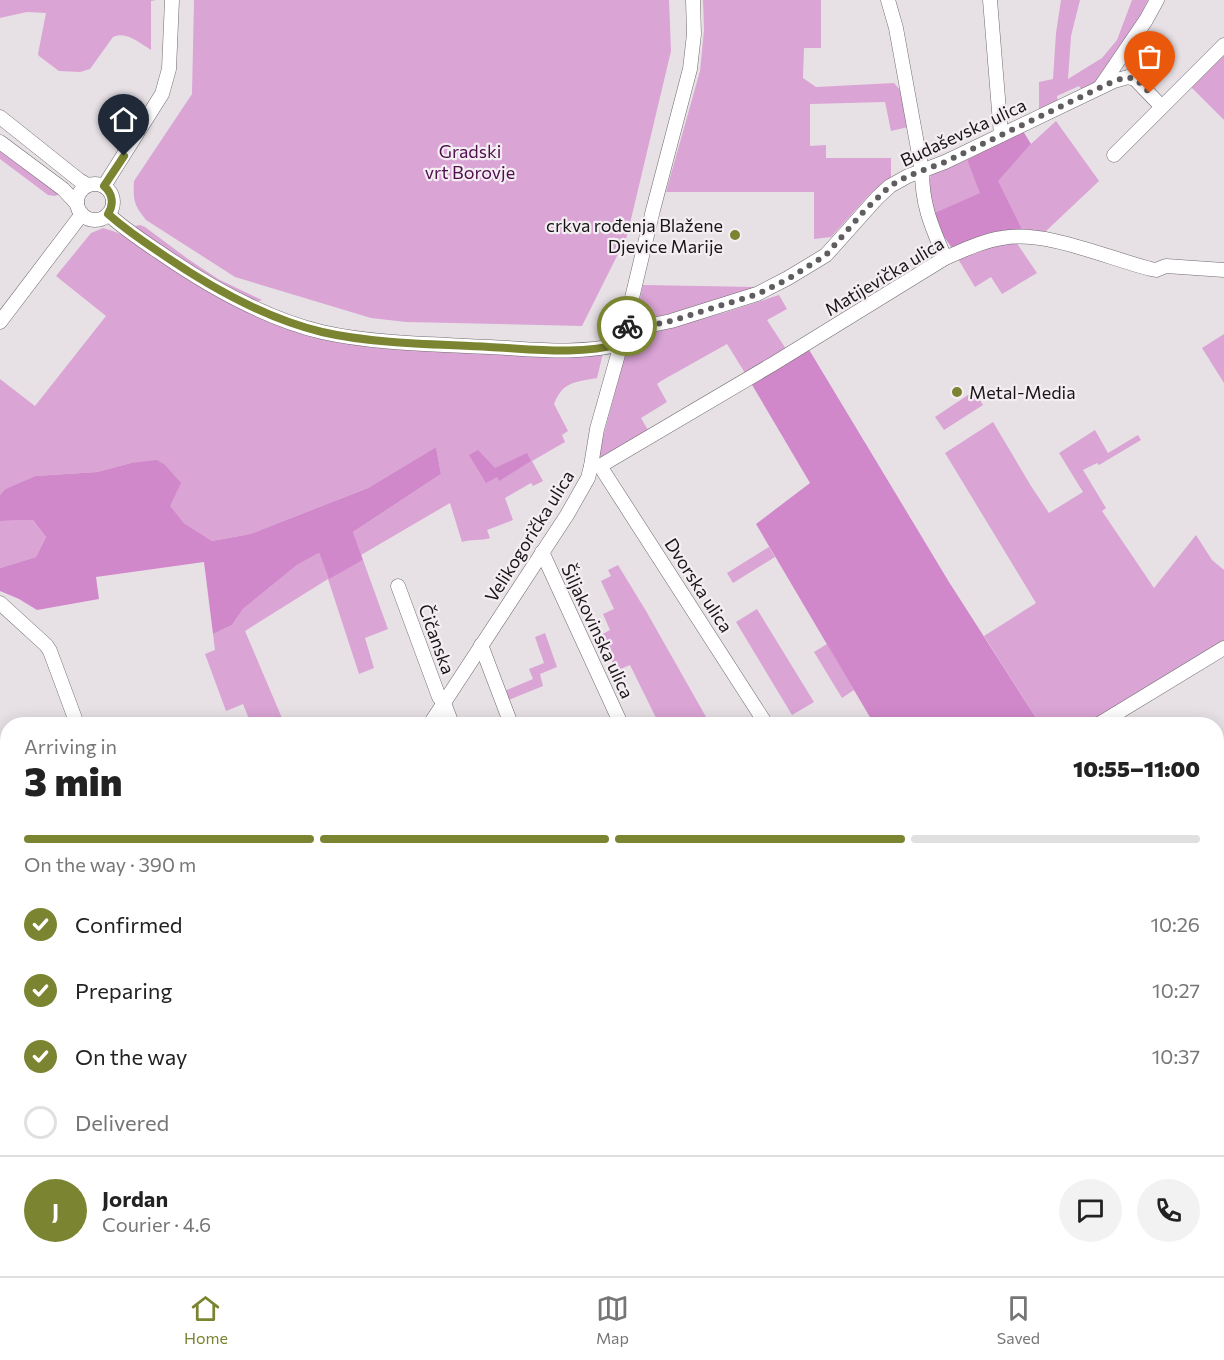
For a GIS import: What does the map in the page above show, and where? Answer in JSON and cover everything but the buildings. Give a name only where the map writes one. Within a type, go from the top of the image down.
[{"type":"street","points":[[104,186],[162,94],[169,69],[171,0]]},
{"type":"street","name":"Velikogorička ulica","points":[[435,717],[567,515],[596,466],[599,418],[626,326],[650,220],[690,69],[694,34],[693,0]]},
{"type":"street","points":[[888,0],[896,28],[922,171],[922,189],[926,210],[945,258]]},
{"type":"street","points":[[990,0],[1000,135]]},
{"type":"street","points":[[1100,87],[1157,0]]},
{"type":"street","points":[[1114,154],[1224,45]]},
{"type":"street","name":"Budaševska ulica","points":[[626,326],[652,325],[715,308],[758,294],[788,279],[826,255],[865,210],[890,186],[1114,81],[1131,77],[1138,81],[1161,106]]},
{"type":"street","points":[[0,117],[88,185]]},
{"type":"street","points":[[0,142],[63,189],[79,209],[92,219],[108,214],[112,199],[108,190],[99,184],[88,185],[79,193],[79,209],[0,322]]},
{"type":"street","points":[[108,214],[187,271],[214,287],[276,317],[321,332],[383,340],[517,348],[590,349],[621,344]]},
{"type":"street","name":"Matijevička ulica","points":[[596,466],[783,358],[945,258],[989,240],[1016,237],[1056,242],[1156,270],[1166,266],[1224,270]]},
{"type":"street","name":"Dvorska ulica","points":[[596,466],[761,717]]},
{"type":"street","name":"Šiljakovinska ulica","points":[[542,552],[618,717]]},
{"type":"street","name":"Čičanska","points":[[398,586],[439,697],[449,717]]},
{"type":"street","points":[[0,603],[50,651],[74,717]]},
{"type":"street","points":[[481,645],[508,717]]},
{"type":"street","points":[[1111,717],[1224,648]]},
{"type":"green space","points":[[0,0],[156,0],[151,1],[151,50],[133,39],[123,36],[113,37],[90,69],[80,72],[59,71],[38,54],[46,13],[27,12],[0,18]]},
{"type":"green space","name":"Gradski vrt Borovje","points":[[194,0],[669,0],[671,51],[627,236],[582,326],[406,322],[371,318],[235,277],[146,220],[135,202],[134,181],[192,94]]},
{"type":"green space","points":[[703,0],[821,0],[821,48],[804,48],[803,78],[816,87],[894,83],[901,91],[908,127],[891,131],[885,102],[810,104],[810,146],[826,145],[826,158],[891,158],[891,177],[870,194],[831,237],[814,239],[814,192],[666,192],[700,71],[704,30]]},
{"type":"green space","points":[[1061,0],[1080,0],[1071,36],[1068,79],[1102,58],[1117,40],[1132,0],[1148,0],[1136,24],[1100,80],[1082,90],[1079,86],[1057,96],[1058,102],[1039,111],[1039,82],[1053,79]]},
{"type":"green space","points":[[1224,52],[1224,120],[1191,87]]},
{"type":"green space","points":[[1056,121],[1099,181],[1045,232],[1022,229],[997,181]]},
{"type":"green space","points":[[0,148],[60,194],[48,195],[0,159]]},
{"type":"green space","points":[[967,160],[981,193],[934,213],[929,194],[931,175]]},
{"type":"green space","points":[[140,225],[218,279],[262,300],[256,302],[215,282],[138,230],[135,226]]},
{"type":"green space","points":[[103,228],[130,238],[311,332],[603,353],[597,378],[571,384],[558,396],[554,404],[568,431],[562,435],[565,442],[532,461],[543,481],[533,486],[531,483],[505,498],[513,520],[487,530],[490,538],[486,539],[462,542],[450,503],[361,555],[353,532],[441,474],[436,447],[368,488],[250,534],[212,541],[184,523],[131,463],[97,472],[35,476],[5,489],[0,495],[0,379],[35,406],[106,316],[56,276],[91,233]]},
{"type":"green space","points":[[1016,242],[1037,273],[1002,294],[991,277],[975,287],[958,259],[978,249]]},
{"type":"green space","points":[[643,285],[757,287],[682,312],[635,320]]},
{"type":"green space","points":[[779,295],[787,309],[767,320],[786,349],[745,373],[727,344],[661,381],[657,384],[667,402],[641,418],[648,430],[600,458],[598,456],[631,333],[688,323]]},
{"type":"green space","points":[[1224,334],[1224,383],[1202,348]]},
{"type":"green space","points":[[974,391],[983,405],[944,430],[935,417]]},
{"type":"green space","points":[[993,422],[1049,513],[1083,492],[1059,453],[1095,430],[1108,453],[1138,435],[1141,440],[1099,465],[1097,463],[1083,470],[1106,508],[1102,511],[1154,588],[1196,535],[1212,560],[1224,570],[1224,643],[1100,717],[1035,717],[984,636],[1036,603],[945,453]]},
{"type":"green space","points":[[33,520],[46,537],[36,557],[0,568],[0,521]]},
{"type":"green space","points":[[769,547],[775,557],[733,583],[727,573]]},
{"type":"green space","points":[[319,553],[329,578],[363,560],[388,629],[365,638],[374,668],[359,674],[328,579],[245,631],[282,717],[248,717],[243,704],[226,711],[205,654],[215,650],[213,634],[232,625],[243,609],[297,565]]},
{"type":"green space","points":[[618,565],[706,717],[656,717],[630,665],[616,671],[601,635],[610,630],[603,614],[614,609],[601,581],[611,576],[608,570]]},
{"type":"green space","points":[[757,609],[814,702],[792,715],[736,622]]},
{"type":"green space","points":[[545,633],[557,667],[540,674],[543,686],[506,701],[502,692],[533,679],[529,669],[544,663],[535,637]]},
{"type":"green space","points":[[827,644],[854,690],[842,698],[814,652]]},
{"type":"shaded area","points":[[1023,131],[1031,144],[998,181],[1022,229],[1001,232],[952,248],[942,234],[934,213],[980,193],[967,160]]},
{"type":"shaded area","points":[[808,348],[949,582],[1035,717],[870,717],[756,524],[810,483],[751,383]]},
{"type":"shaded area","points":[[436,447],[441,474],[353,532],[363,560],[329,579],[319,553],[297,565],[243,609],[232,625],[213,634],[204,562],[96,577],[99,599],[37,610],[0,591],[0,568],[36,557],[46,537],[33,520],[0,521],[0,495],[5,489],[35,476],[97,472],[131,463],[157,460],[165,465],[181,483],[170,506],[184,523],[212,541],[250,534],[368,488]]},
{"type":"shaded area","points":[[478,450],[495,468],[527,453],[531,461],[499,481],[497,477],[486,483],[469,455]]},
{"type":"way so far","points":[[627,326],[652,325],[671,321],[758,294],[788,279],[826,255],[865,210],[890,186],[1114,81],[1131,77],[1150,93]]},
{"type":"place","name":"crkva rođenja Blažene Djevice Marije","points":[[735,235]]},
{"type":"place","name":"Metal-Media","points":[[957,392]]},
{"type":"route","points":[[124,156],[104,186],[112,199],[108,214],[195,276],[251,306],[299,325],[337,335],[424,344],[567,350],[607,348],[621,344],[627,326]]}]
